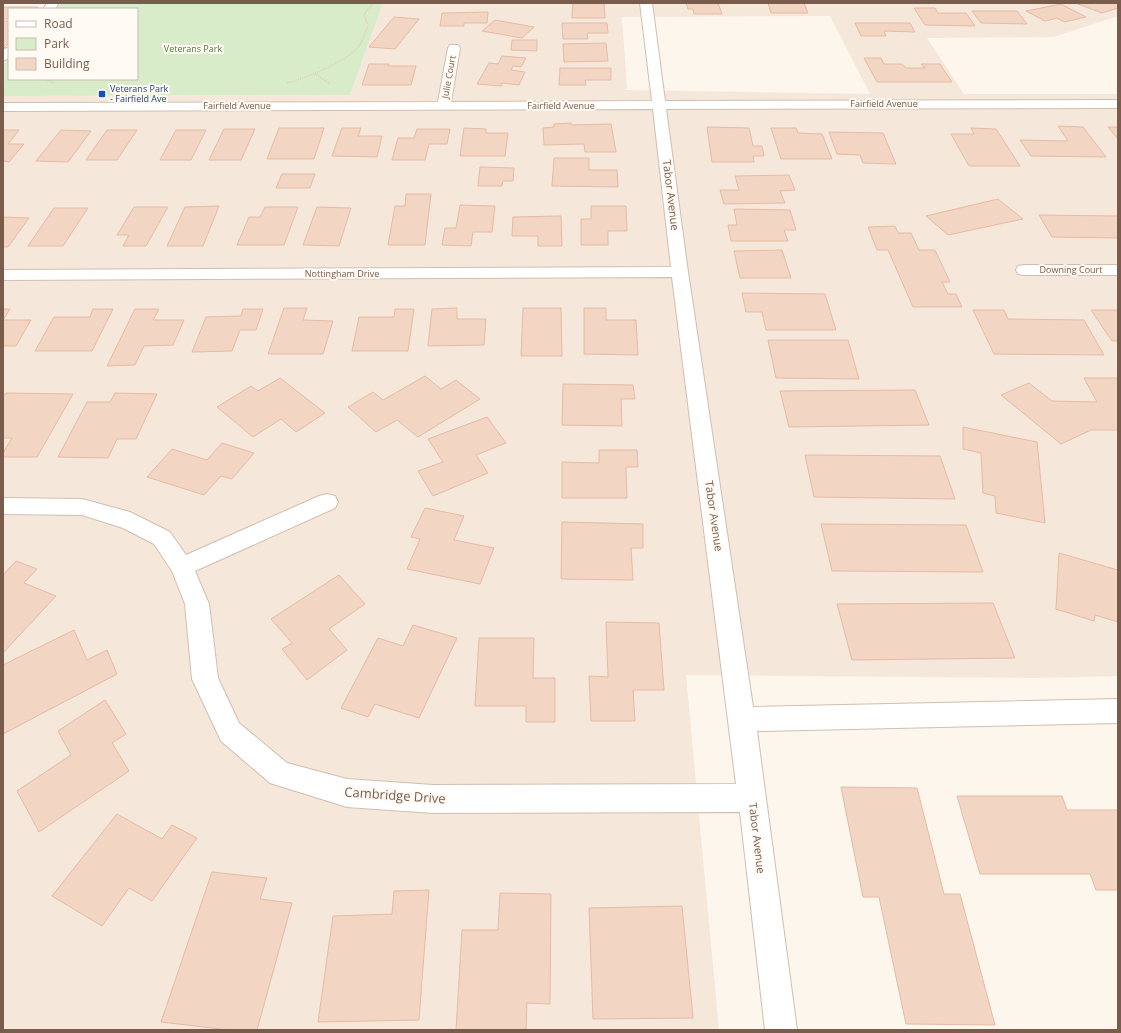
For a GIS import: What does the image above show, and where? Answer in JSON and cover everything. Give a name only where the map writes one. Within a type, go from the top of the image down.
[{"type":"street","name":"Tabor Avenue","points":[[646,3],[680,272],[742,719],[781,1030]]},
{"type":"street","name":"Julie Court","points":[[444,106],[454,48]]},
{"type":"street","name":"Fairfield Avenue","points":[[3,107],[1118,104]]},
{"type":"street","name":"Downing Court","points":[[1024,270],[1118,270]]},
{"type":"street","name":"Nottingham Drive","points":[[3,275],[680,272]]},
{"type":"street","points":[[182,567],[327,502]]},
{"type":"street","name":"Cambridge Drive","points":[[3,506],[82,507],[130,521],[162,538],[182,567],[197,604],[205,679],[230,732],[280,774],[347,793],[433,799],[752,798]]},
{"type":"street","points":[[742,719],[1118,711]]},
{"type":"path","points":[[281,85],[315,74],[353,53],[360,45],[368,26],[364,14],[374,3]]},
{"type":"shaded area","points":[[383,3],[1118,3],[1118,16],[1054,37],[927,38],[964,94],[1118,94],[1118,676],[1037,678],[686,675],[719,1030],[3,1030],[3,96],[350,95]],"holes":[[[830,16],[870,94],[625,90],[627,88],[622,17]]]},
{"type":"green space","name":"Veterans Park","points":[[62,3],[383,3],[350,95],[3,96],[3,65],[8,59],[8,80],[138,80],[138,8],[57,8]]},
{"type":"building","points":[[573,3],[604,3],[605,18],[572,18]]},
{"type":"building","points":[[686,3],[718,3],[722,14],[694,14],[693,9],[688,9]]},
{"type":"building","points":[[768,3],[804,3],[808,13],[771,13]]},
{"type":"building","points":[[1118,3],[1118,8],[1102,13],[1078,4]]},
{"type":"building","points":[[1061,4],[1086,17],[1064,22],[1057,18],[1045,21],[1026,11]]},
{"type":"building","points":[[3,7],[38,7],[8,8],[8,19],[3,19]]},
{"type":"building","points":[[914,8],[935,8],[938,13],[966,13],[975,26],[925,25]]},
{"type":"building","points":[[972,11],[1017,11],[1027,24],[981,23]]},
{"type":"building","points":[[488,12],[487,23],[464,23],[464,26],[440,26],[442,13]]},
{"type":"building","points":[[394,17],[419,19],[395,49],[369,47]]},
{"type":"building","points":[[495,20],[534,27],[522,38],[482,31]]},
{"type":"building","points":[[3,21],[8,21],[8,44],[3,49]]},
{"type":"building","points":[[562,23],[607,23],[608,33],[587,33],[588,39],[563,39]]},
{"type":"building","points":[[855,23],[910,23],[915,32],[884,31],[886,36],[861,36]]},
{"type":"building","points":[[512,40],[537,40],[537,51],[511,50]]},
{"type":"building","points":[[606,43],[608,61],[564,62],[563,44]]},
{"type":"building","points":[[502,56],[526,58],[521,67],[513,66],[511,70],[525,72],[519,85],[502,83],[501,86],[477,84],[489,63],[498,64]]},
{"type":"building","points":[[864,58],[881,58],[884,64],[902,64],[906,68],[925,68],[921,64],[940,64],[952,82],[877,82]]},
{"type":"building","points":[[369,64],[416,66],[411,85],[362,85]]},
{"type":"building","points":[[560,68],[611,68],[611,80],[585,80],[586,85],[559,85]]},
{"type":"building","points":[[571,123],[571,125],[611,124],[616,152],[585,152],[584,144],[544,145],[543,128],[554,127],[554,124]]},
{"type":"building","points":[[1058,126],[1083,127],[1106,157],[1031,156],[1020,140],[1068,141]]},
{"type":"building","points":[[707,127],[749,128],[753,146],[762,146],[764,156],[753,156],[754,162],[712,162]]},
{"type":"building","points":[[1108,127],[1118,127],[1118,139]]},
{"type":"building","points":[[279,128],[324,128],[314,159],[267,159]]},
{"type":"building","points":[[342,128],[361,128],[358,136],[382,136],[377,157],[332,156]]},
{"type":"building","points":[[464,128],[486,129],[486,133],[508,133],[505,156],[460,156]]},
{"type":"building","points":[[771,128],[796,128],[798,133],[822,134],[832,159],[781,159]]},
{"type":"building","points":[[971,128],[996,129],[1020,166],[969,166],[951,134],[974,134]]},
{"type":"building","points":[[224,129],[255,129],[241,160],[209,160]]},
{"type":"building","points":[[417,129],[450,129],[447,144],[429,144],[425,160],[392,160],[398,138],[414,138]]},
{"type":"building","points":[[3,130],[19,130],[8,144],[24,144],[9,162],[3,161]]},
{"type":"building","points":[[61,130],[91,131],[68,162],[36,161]]},
{"type":"building","points":[[107,130],[137,130],[117,160],[86,160]]},
{"type":"building","points":[[176,130],[206,130],[191,160],[160,160]]},
{"type":"building","points":[[829,132],[883,133],[896,164],[863,163],[860,155],[837,154]]},
{"type":"building","points":[[554,158],[589,158],[589,170],[617,170],[618,187],[552,186]]},
{"type":"building","points":[[480,167],[514,168],[513,181],[503,181],[502,186],[478,186]]},
{"type":"building","points":[[282,174],[315,174],[310,188],[276,188]]},
{"type":"building","points":[[789,175],[795,190],[780,191],[785,203],[724,204],[720,190],[739,190],[735,176]]},
{"type":"building","points":[[406,194],[431,194],[425,245],[388,245],[395,206],[405,206]]},
{"type":"building","points":[[998,199],[1023,219],[948,235],[926,216]]},
{"type":"building","points":[[460,205],[495,206],[492,232],[473,232],[471,246],[442,245],[445,228],[456,228]]},
{"type":"building","points":[[219,206],[203,246],[167,246],[185,207]]},
{"type":"building","points":[[591,206],[626,206],[627,231],[608,231],[608,245],[581,245],[581,219],[591,219]]},
{"type":"building","points":[[134,207],[168,207],[146,246],[123,246],[129,235],[117,235]]},
{"type":"building","points":[[265,207],[298,207],[284,245],[237,245],[249,217],[260,217]]},
{"type":"building","points":[[317,207],[351,208],[339,246],[303,245]]},
{"type":"building","points":[[54,208],[88,208],[63,246],[28,246]]},
{"type":"building","points":[[734,209],[790,210],[796,230],[784,230],[788,241],[731,241],[728,225],[737,225]]},
{"type":"building","points":[[1039,215],[1118,216],[1118,238],[1052,237]]},
{"type":"building","points":[[561,216],[562,246],[538,246],[538,236],[512,236],[513,217]]},
{"type":"building","points":[[3,217],[29,218],[8,247],[3,247]]},
{"type":"building","points":[[895,226],[898,233],[911,233],[919,250],[935,250],[950,282],[942,282],[948,294],[956,294],[962,307],[913,307],[888,250],[877,250],[868,227]]},
{"type":"building","points":[[782,250],[791,278],[740,278],[734,251]]},
{"type":"building","points":[[742,293],[825,294],[836,330],[766,330],[762,312],[746,312]]},
{"type":"building","points":[[284,308],[307,308],[303,320],[333,321],[323,354],[268,354]]},
{"type":"building","points":[[457,308],[457,319],[486,319],[484,345],[428,346],[432,309]]},
{"type":"building","points":[[523,308],[561,308],[562,356],[521,356]]},
{"type":"building","points":[[584,308],[606,308],[606,320],[636,320],[638,355],[584,354]]},
{"type":"building","points":[[3,309],[10,309],[3,320]]},
{"type":"building","points":[[93,309],[113,309],[92,351],[35,351],[54,317],[90,317]]},
{"type":"building","points":[[135,309],[159,309],[153,320],[184,320],[173,345],[144,346],[135,365],[107,366]]},
{"type":"building","points":[[243,309],[263,309],[256,330],[240,330],[232,351],[192,352],[206,317],[241,316]]},
{"type":"building","points":[[395,309],[414,309],[408,351],[352,351],[359,317],[394,317]]},
{"type":"building","points":[[973,310],[1004,310],[1008,319],[1084,320],[1104,355],[994,354]]},
{"type":"building","points":[[1091,310],[1118,310],[1118,341],[1112,341]]},
{"type":"building","points":[[3,320],[31,320],[16,346],[3,346]]},
{"type":"building","points":[[768,340],[848,340],[859,379],[776,378]]},
{"type":"building","points":[[425,376],[441,389],[456,380],[480,399],[418,437],[397,420],[376,432],[348,407],[373,392],[383,400]]},
{"type":"building","points":[[280,378],[325,413],[296,432],[281,419],[253,437],[217,407],[251,386],[258,391]]},
{"type":"building","points":[[1084,378],[1118,378],[1118,430],[1091,430],[1061,444],[1001,395],[1029,383],[1052,401],[1097,402]]},
{"type":"building","points":[[563,384],[633,385],[635,399],[621,399],[622,426],[562,425]]},
{"type":"building","points":[[915,390],[929,425],[789,427],[780,391]]},
{"type":"building","points":[[6,393],[73,394],[37,457],[3,457],[3,453],[12,438],[3,438],[3,397]]},
{"type":"building","points":[[115,393],[157,394],[136,439],[117,439],[108,458],[58,457],[87,402],[110,402]]},
{"type":"building","points":[[487,417],[506,443],[476,455],[488,473],[433,496],[418,471],[443,462],[428,439]]},
{"type":"building","points":[[963,427],[1037,442],[1045,523],[996,513],[995,496],[983,493],[981,453],[963,449]]},
{"type":"building","points":[[222,443],[254,453],[232,479],[221,476],[204,495],[147,477],[172,449],[207,460]]},
{"type":"building","points":[[599,450],[637,450],[638,467],[626,467],[627,498],[562,498],[562,462],[599,463]]},
{"type":"building","points":[[805,455],[940,456],[955,499],[814,497]]},
{"type":"building","points":[[425,508],[464,516],[454,540],[494,548],[480,584],[407,569],[420,539],[411,537]]},
{"type":"building","points":[[562,522],[643,524],[643,548],[631,548],[633,580],[561,579]]},
{"type":"building","points":[[821,524],[966,525],[983,572],[832,571]]},
{"type":"building","points":[[1059,553],[1118,570],[1118,622],[1095,615],[1094,621],[1056,609]]},
{"type":"building","points":[[16,561],[37,569],[24,583],[56,596],[3,653],[3,575]]},
{"type":"building","points":[[339,575],[365,604],[329,629],[347,650],[307,680],[282,649],[292,643],[271,619]]},
{"type":"building","points":[[993,603],[1015,658],[852,660],[837,604]]},
{"type":"building","points":[[606,622],[659,623],[664,690],[633,690],[635,721],[591,721],[589,676],[608,677]]},
{"type":"building","points":[[413,625],[457,638],[419,718],[375,704],[368,717],[341,708],[378,638],[403,646]]},
{"type":"building","points":[[74,630],[87,660],[107,650],[117,674],[3,734],[3,665]]},
{"type":"building","points":[[479,638],[534,638],[533,678],[555,678],[555,722],[526,722],[526,706],[475,706]]},
{"type":"building","points":[[105,700],[126,734],[112,743],[129,771],[39,832],[17,791],[71,755],[58,731]]},
{"type":"building","points":[[841,787],[917,788],[944,894],[960,894],[995,1025],[906,1024],[879,897],[863,897]]},
{"type":"building","points":[[957,796],[1062,796],[1067,810],[1118,810],[1118,890],[1096,890],[1090,874],[980,874]]},
{"type":"building","points":[[117,814],[162,839],[172,825],[197,838],[152,901],[129,888],[102,926],[52,896]]},
{"type":"building","points":[[212,872],[267,878],[260,899],[292,903],[257,1030],[230,1030],[161,1022]]},
{"type":"building","points":[[429,890],[419,1020],[318,1022],[333,916],[392,914],[394,891]]},
{"type":"building","points":[[500,893],[551,894],[550,1004],[527,1003],[526,1030],[456,1030],[462,930],[498,930]]},
{"type":"building","points":[[682,906],[693,1018],[593,1019],[589,908]]},
{"type":"place","name":"Veterans Park - Fairfield Ave","points":[[102,94]]}]
